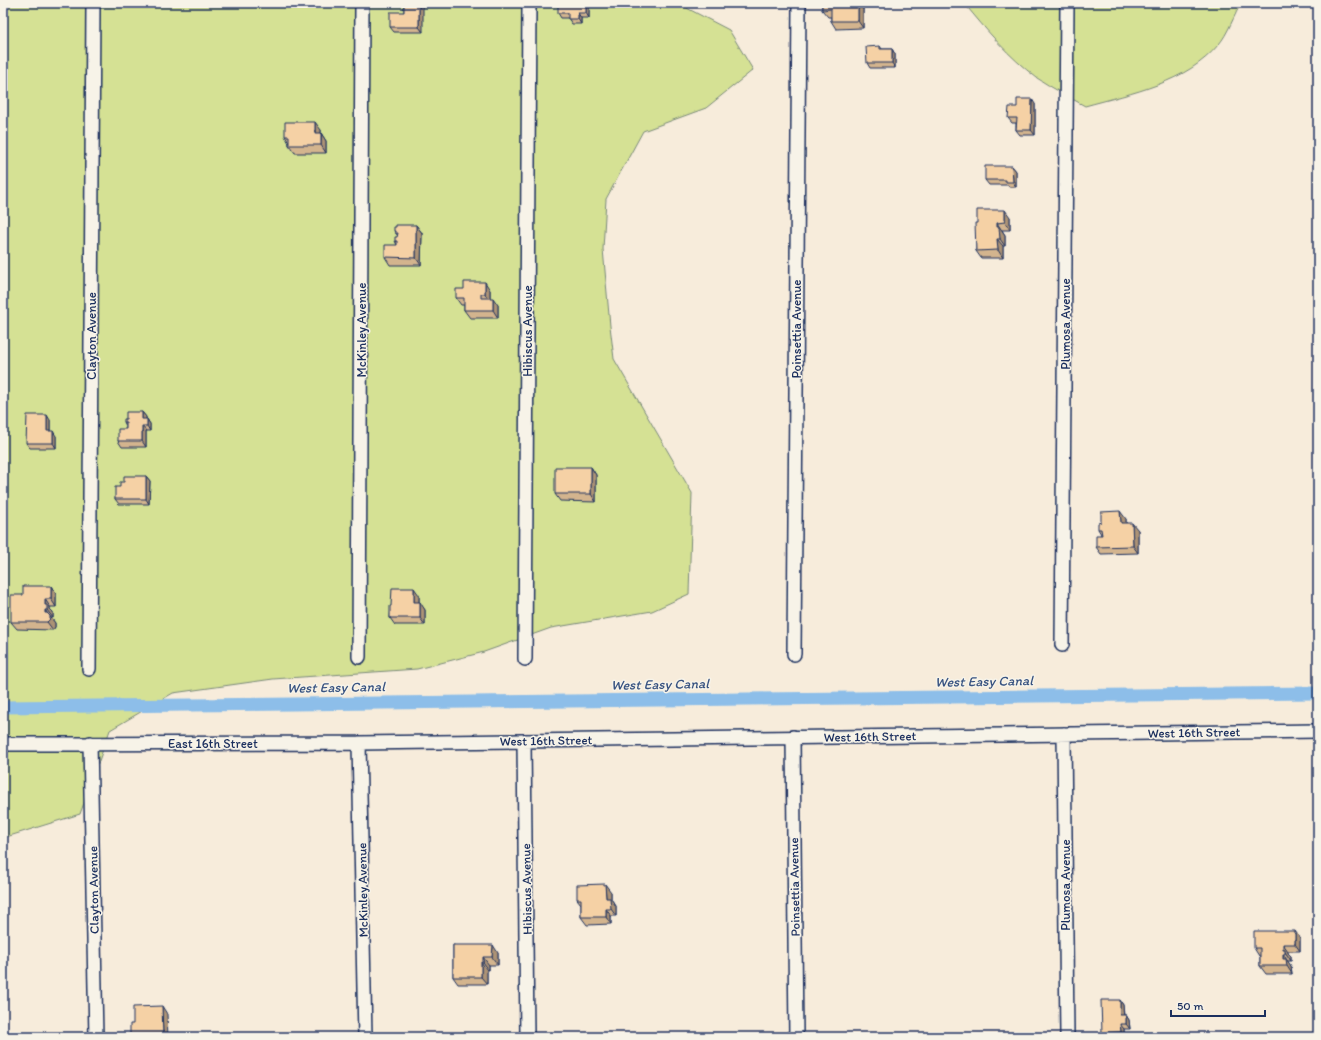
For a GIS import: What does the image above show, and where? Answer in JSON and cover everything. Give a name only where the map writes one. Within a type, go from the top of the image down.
[{"type":"street","name":"Clayton Avenue","points":[[89,669],[94,3]]},
{"type":"street","name":"McKinley Avenue","points":[[359,657],[362,3]]},
{"type":"street","name":"Hibiscus Avenue","points":[[525,659],[529,3]]},
{"type":"street","name":"Poinsettia Avenue","points":[[794,654],[798,3]]},
{"type":"street","name":"Plumosa Avenue","points":[[1062,645],[1067,3]]},
{"type":"street","name":"West 16th Street","points":[[422,741],[1318,731]]},
{"type":"street","name":"Plumosa Avenue","points":[[1064,734],[1066,1037]]},
{"type":"street","name":"Poinsettia Avenue","points":[[793,737],[796,1037]]},
{"type":"street","name":"East 16th Street","points":[[3,744],[359,743],[422,741]]},
{"type":"street","name":"Hibiscus Avenue","points":[[524,741],[527,1037]]},
{"type":"street","name":"Clayton Avenue","points":[[90,743],[96,1037]]},
{"type":"street","name":"McKinley Avenue","points":[[359,743],[365,1037]]},
{"type":"green space","points":[[3,3],[677,3],[729,30],[753,70],[706,108],[643,131],[606,199],[603,249],[614,359],[692,493],[689,594],[652,611],[551,628],[484,652],[417,669],[273,679],[173,693],[110,730],[80,814],[3,838]]},
{"type":"green space","points":[[964,3],[1241,3],[1228,30],[1219,44],[1206,57],[1191,68],[1158,85],[1085,106],[1043,82],[1027,70],[998,43]]},
{"type":"building","points":[[404,3],[419,3],[419,27],[390,27],[390,12],[404,12]]},
{"type":"building","points":[[558,3],[586,3],[586,13],[578,13],[578,19],[568,19],[568,13],[558,13]]},
{"type":"building","points":[[822,3],[858,3],[858,21],[831,21],[831,9],[822,10]]},
{"type":"building","points":[[880,46],[880,49],[892,49],[892,63],[867,63],[866,47]]},
{"type":"building","points":[[1017,99],[1032,99],[1031,130],[1016,130],[1017,118],[1008,118],[1009,107],[1017,107]]},
{"type":"building","points":[[285,122],[315,122],[315,133],[321,133],[321,145],[289,145],[289,136],[285,136]]},
{"type":"building","points":[[985,166],[1012,166],[1013,182],[1006,182],[1006,180],[985,180]]},
{"type":"building","points":[[977,210],[1005,210],[1005,222],[997,223],[997,227],[999,227],[1000,239],[997,239],[998,250],[976,251],[975,223],[977,223]]},
{"type":"building","points":[[396,225],[416,225],[416,258],[385,257],[385,245],[397,245],[395,237],[397,237],[398,233],[395,233],[394,231],[394,227],[396,227]]},
{"type":"building","points":[[464,282],[485,282],[485,294],[481,294],[481,298],[493,298],[493,310],[464,310],[464,298],[456,298],[456,289],[464,289]]},
{"type":"building","points":[[126,412],[142,412],[142,419],[147,419],[147,426],[142,426],[142,441],[118,441],[118,429],[126,429],[126,422],[124,422],[124,419],[126,419]]},
{"type":"building","points":[[27,415],[47,415],[47,431],[53,431],[53,443],[26,443]]},
{"type":"building","points":[[555,467],[591,467],[591,494],[555,494]]},
{"type":"building","points":[[124,476],[146,476],[146,499],[115,499],[115,487],[120,487],[120,482],[124,482]]},
{"type":"building","points":[[1120,511],[1121,523],[1132,523],[1133,546],[1096,547],[1096,535],[1102,535],[1101,529],[1098,529],[1098,523],[1101,522],[1101,512]]},
{"type":"building","points":[[23,586],[51,586],[51,599],[45,599],[47,610],[45,610],[45,613],[50,616],[50,619],[47,622],[11,622],[11,595],[23,595]]},
{"type":"building","points":[[392,588],[414,588],[414,602],[420,602],[420,618],[390,618]]},
{"type":"building","points":[[605,884],[606,898],[610,898],[611,909],[606,909],[606,917],[581,917],[581,899],[577,899],[577,885]]},
{"type":"building","points":[[1254,931],[1295,931],[1295,944],[1283,944],[1285,954],[1283,954],[1283,959],[1286,959],[1287,966],[1260,966],[1260,948],[1254,948]]},
{"type":"building","points":[[453,945],[493,945],[492,957],[483,957],[483,962],[481,962],[481,977],[453,977]]},
{"type":"building","points":[[1101,1000],[1120,1000],[1120,1015],[1126,1015],[1126,1024],[1120,1024],[1121,1032],[1102,1033]]},
{"type":"building","points":[[162,1006],[163,1036],[130,1037],[130,1024],[133,1024],[133,1007]]},
{"type":"waterway","name":"West Easy Canal","points":[[3,707],[1318,693]]}]
